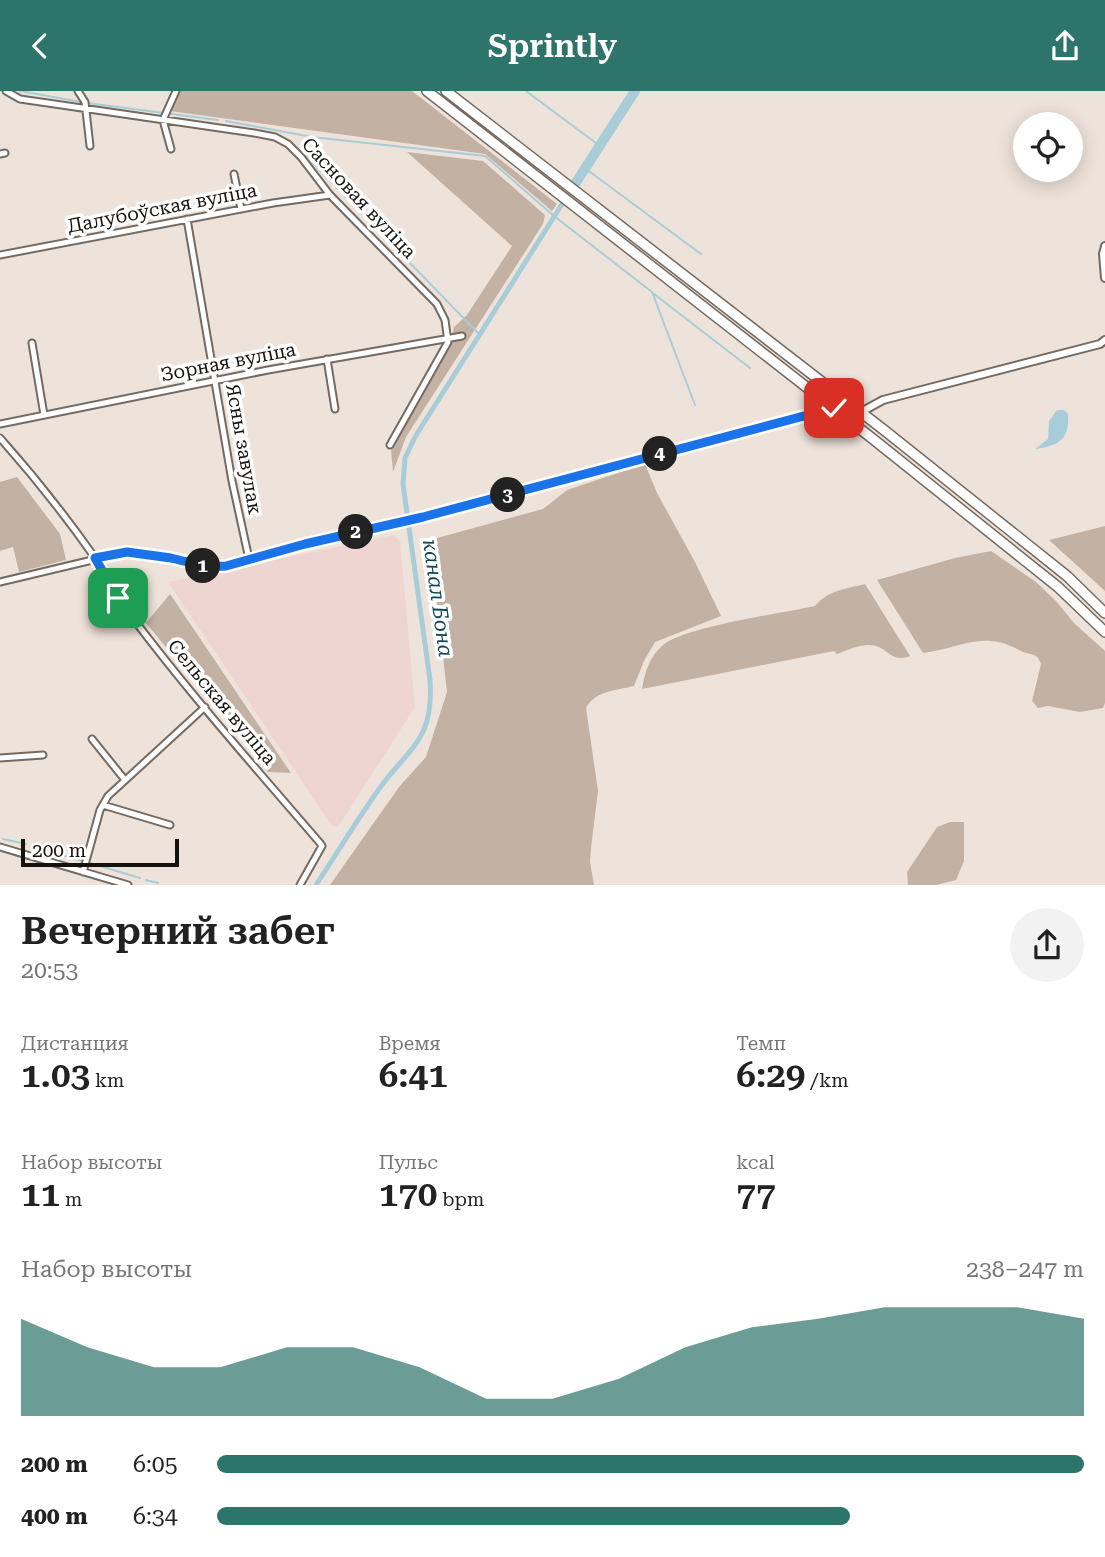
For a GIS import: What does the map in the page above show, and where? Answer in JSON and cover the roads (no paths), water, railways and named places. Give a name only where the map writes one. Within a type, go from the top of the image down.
[{"type":"highway","points":[[427,91],[834,408],[1058,587],[1105,632]]},
{"type":"highway","points":[[446,91],[861,412],[1067,576],[1105,613]]},
{"type":"street","name":"Сасновая вуліца","points":[[6,91],[20,99],[275,137],[288,144],[330,195],[437,304],[445,320],[449,338]]},
{"type":"street","points":[[78,91],[85,102],[90,146]]},
{"type":"street","points":[[171,149],[163,120],[176,91]]},
{"type":"street","points":[[234,174],[241,209]]},
{"type":"street","name":"Далубоўская вуліца","points":[[0,255],[241,209],[330,195]]},
{"type":"street","name":"Ясны завулак","points":[[187,219],[232,481],[249,559]]},
{"type":"street","points":[[1105,246],[1105,278]]},
{"type":"street","name":"Зорная вуліца","points":[[0,424],[216,380],[462,336]]},
{"type":"street","points":[[390,445],[430,372],[443,354],[449,338]]},
{"type":"street","points":[[861,412],[883,400],[1100,344],[1105,340]]},
{"type":"street","points":[[32,343],[44,415]]},
{"type":"street","points":[[327,359],[335,408]]},
{"type":"street","points":[[0,582],[127,552],[218,567],[416,519],[834,408]]},
{"type":"street","name":"Сельская вуліца","points":[[0,438],[59,509],[95,558],[118,598],[205,707],[320,843],[320,853],[300,885]]},
{"type":"street","points":[[83,872],[108,796],[205,707]]},
{"type":"street","points":[[92,739],[125,780]]},
{"type":"street","points":[[0,758],[43,755]]},
{"type":"street","points":[[103,805],[170,824]]},
{"type":"street","points":[[0,847],[128,885]]},
{"type":"water","points":[[1057,410],[1064,410],[1068,414],[1065,435],[1051,446],[1035,449],[1048,439],[1049,421]]},
{"type":"waterway","points":[[20,91],[81,102]]},
{"type":"waterway","points":[[526,91],[600,146]]},
{"type":"waterway","name":"канал Бона","points":[[575,184],[635,91]]},
{"type":"waterway","points":[[87,103],[218,120]]},
{"type":"waterway","points":[[226,121],[312,137],[485,156],[554,216],[652,292],[695,405]]},
{"type":"waterway","points":[[302,152],[480,335]]},
{"type":"waterway","points":[[586,169],[701,254]]},
{"type":"waterway","name":"канал Бона","points":[[316,885],[379,789],[418,741],[428,717],[430,680],[403,484],[405,458],[415,437],[564,201]]},
{"type":"waterway","points":[[654,294],[750,368]]},
{"type":"waterway","points":[[3,839],[26,844]]},
{"type":"waterway","points":[[35,847],[82,861]]},
{"type":"waterway","points":[[90,863],[140,878]]},
{"type":"waterway","points":[[146,880],[158,883]]}]
